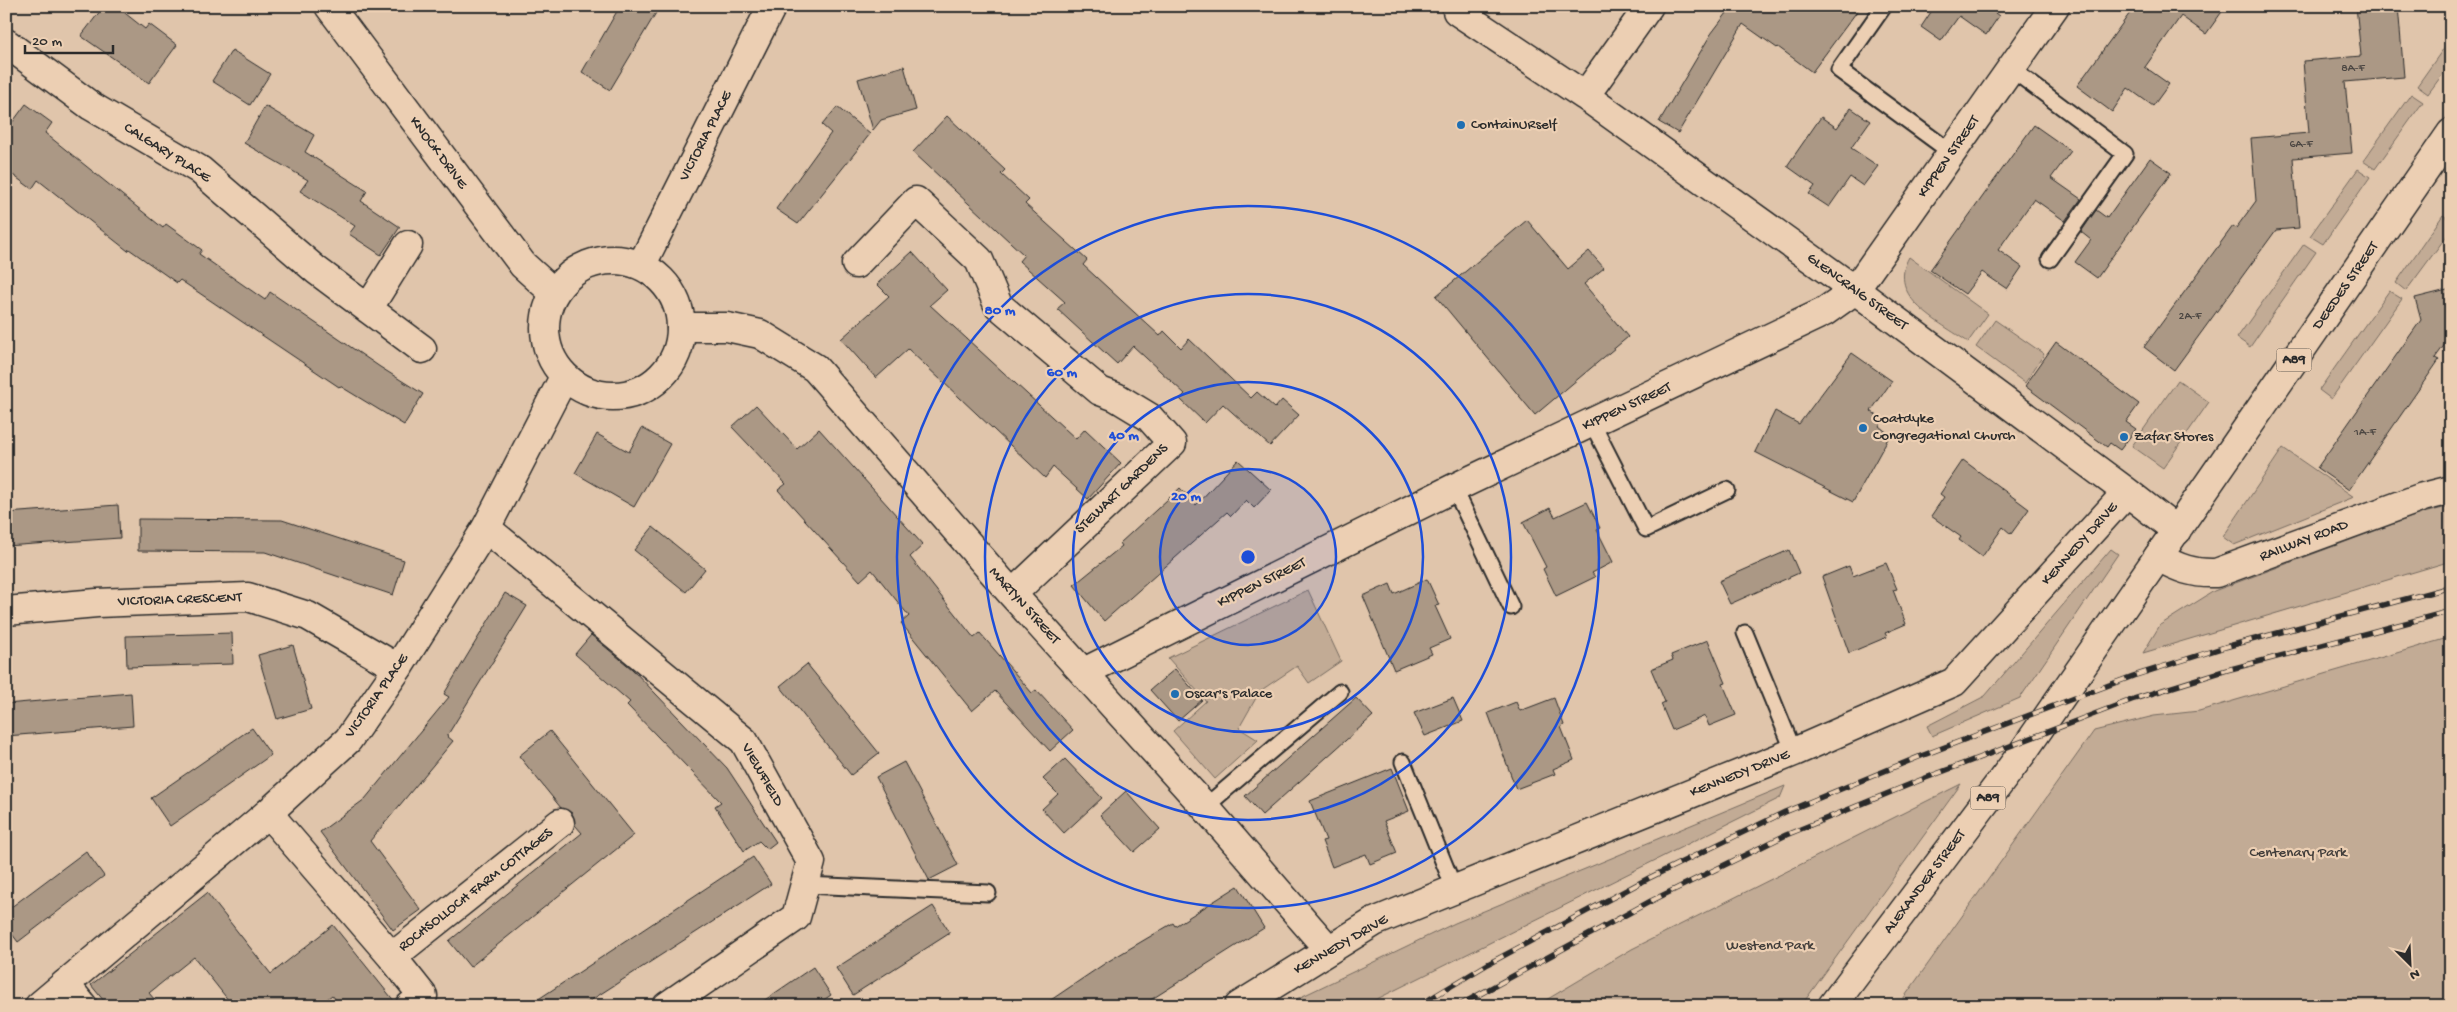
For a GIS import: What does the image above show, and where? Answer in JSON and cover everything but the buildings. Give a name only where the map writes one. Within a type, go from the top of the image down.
[{"type":"street","name":"KNOCK DRIVE","points":[[329,6],[335,17],[523,265],[554,293]]},
{"type":"street","name":"VICTORIA PLACE","points":[[641,266],[772,6]]},
{"type":"street","points":[[1585,96],[1649,6]]},
{"type":"street","name":"KIPPEN STREET","points":[[1084,672],[1454,488],[1824,312],[1855,290],[2055,6]]},
{"type":"street","name":"GLENCRAIG STREET","points":[[1457,11],[1585,96],[1855,290],[2127,492]]},
{"type":"street","name":"CALGARY PLACE","points":[[6,43],[91,106],[200,170],[316,270],[422,349]]},
{"type":"street","name":"DEEDES STREET","points":[[2138,586],[2451,133]]},
{"type":"street","name":"STEWART GARDENS","points":[[856,264],[916,201],[979,260],[998,306],[1100,391],[1149,417],[1172,443],[1012,594]]},
{"type":"street","points":[[368,309],[408,244]]},
{"type":"street","points":[[622,260],[641,266],[657,276],[670,291],[678,308],[681,327],[678,350],[667,370],[650,386],[628,395],[605,396],[583,390],[564,377],[551,359],[544,337],[545,314],[554,293],[566,278],[583,266],[602,261],[622,260]]},
{"type":"street","name":"MARTYN STREET","points":[[681,327],[727,327],[760,334],[815,368],[1012,594],[1206,807],[1329,950]]},
{"type":"street","name":"VICTORIA PLACE","points":[[39,1006],[268,813],[348,740],[398,668],[486,528],[564,377]]},
{"type":"street","name":"RAILWAY ROAD","points":[[2158,557],[2183,570],[2201,574],[2216,573],[2423,497],[2451,490]]},
{"type":"street","name":"KENNEDY DRIVE","points":[[1240,1006],[1374,922],[1454,888],[1794,752],[1954,682],[2127,492],[2176,530]]},
{"type":"street","name":"VIEWFIELD","points":[[486,528],[744,741],[811,862],[796,917],[667,1006]]},
{"type":"street","name":"ALEXANDER STREET","points":[[1832,1006],[2023,752],[2138,586]]},
{"type":"street","name":"VICTORIA CRESCENT","points":[[6,611],[97,603],[248,597],[308,616],[398,668]]},
{"type":"street","name":"ROCHSOLLOCH FARM COTTAGES","points":[[268,813],[392,957],[423,996],[410,1006]]},
{"type":"street","name":"ROCHSOLLOCH FARM COTTAGES","points":[[392,957],[560,823]]},
{"type":"street","points":[[65,984],[83,1006]]},
{"type":"lane","points":[[1884,6],[1839,70],[1952,153]]},
{"type":"lane","points":[[2010,68],[2124,154],[2050,260]]},
{"type":"lane","points":[[1592,423],[1646,529],[1727,490]]},
{"type":"lane","points":[[1454,488],[1511,607]]},
{"type":"lane","points":[[1745,633],[1794,752]]},
{"type":"lane","points":[[1206,807],[1340,692]]},
{"type":"lane","points":[[1403,762],[1454,888]]},
{"type":"lane","points":[[805,885],[988,893]]},
{"type":"green space","points":[[2451,38],[2451,63],[2428,94],[2417,86]]},
{"type":"green space","points":[[2411,94],[2423,102],[2375,169],[2363,161]]},
{"type":"green space","points":[[2358,169],[2370,177],[2323,244],[2310,236]]},
{"type":"green space","points":[[2443,215],[2451,221],[2451,230],[2406,291],[2396,283]]},
{"type":"green space","points":[[2304,244],[2316,252],[2250,347],[2237,338]]},
{"type":"green space","points":[[1909,257],[1988,314],[1968,342],[1931,317],[1910,297],[1905,285],[1904,272]]},
{"type":"green space","points":[[2389,291],[2402,299],[2331,399],[2319,390]]},
{"type":"green space","points":[[1995,320],[2044,354],[2025,383],[1976,347]]},
{"type":"green space","points":[[2178,380],[2209,402],[2163,468],[2132,446]]},
{"type":"green space","points":[[2283,448],[2354,497],[2234,545],[2223,537]]},
{"type":"green space","points":[[2451,506],[2451,561],[2143,653],[2160,625],[2214,591],[2420,514]]},
{"type":"green space","points":[[2111,549],[2118,554],[2020,698],[1932,736],[1927,726],[1985,696]]},
{"type":"green space","points":[[1308,590],[1341,661],[1309,683],[1297,666],[1260,691],[1239,728],[1258,740],[1215,779],[1173,731],[1206,701],[1168,658]]},
{"type":"green space","name":"Centenary Park","points":[[2451,637],[2451,1006],[1898,1006],[2094,731],[2154,716],[2199,711]]},
{"type":"green space","name":"Westend Park","points":[[1961,784],[1801,1006],[1536,1006],[1632,949]]},
{"type":"green space","points":[[1785,786],[1780,798],[1363,1006],[1282,1006],[1455,923]]},
{"type":"railway","points":[[1418,1006],[1488,964],[1649,878],[1785,812],[1921,756],[2133,676],[2225,647],[2451,587]]},
{"type":"railway","points":[[1458,1006],[1651,901],[1786,835],[1923,779],[2134,699],[2227,670],[2451,611]]},
{"type":"place","name":"ContainURself","points":[[1461,125]]},
{"type":"place","name":"Coatdyke Congregational Church","points":[[1863,428]]},
{"type":"place","name":"Zafar Stores","points":[[2124,437]]},
{"type":"place","name":"Oscar's Palace","points":[[1175,694]]}]
